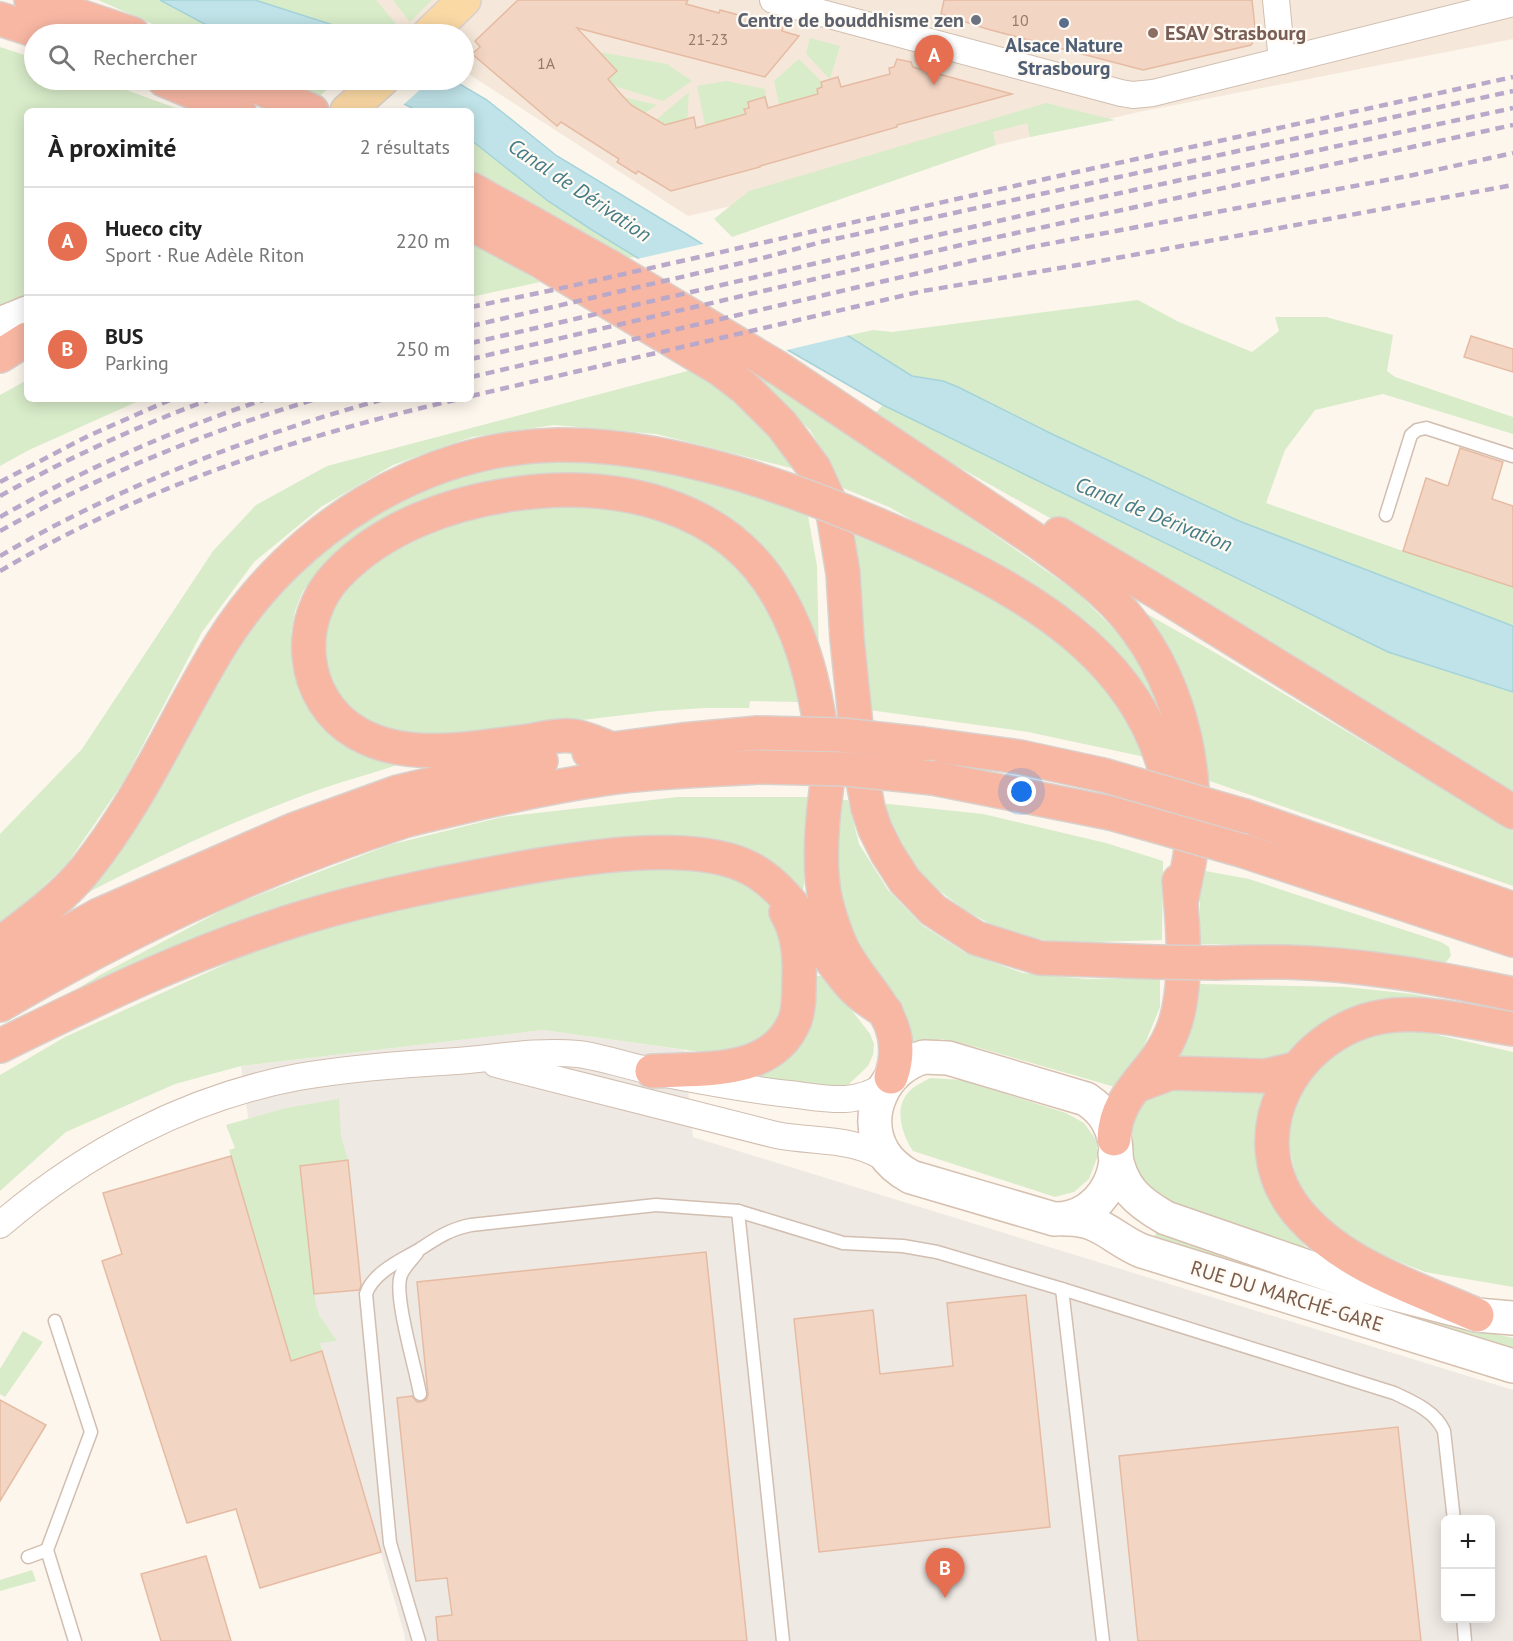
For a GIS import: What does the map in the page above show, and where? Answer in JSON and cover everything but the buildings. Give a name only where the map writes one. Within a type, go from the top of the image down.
[{"type":"highway","points":[[31,0],[103,24]]},
{"type":"highway","points":[[0,19],[24,27]]},
{"type":"highway","points":[[188,90],[232,108]]},
{"type":"highway","points":[[265,90],[305,108]]},
{"type":"highway","points":[[474,191],[620,273],[778,368],[1075,568],[1120,609],[1145,641],[1168,683],[1177,707],[1188,754],[1192,834],[1181,903]]},
{"type":"highway","points":[[474,226],[542,262],[698,355],[746,389],[782,425],[814,468],[832,507],[843,573],[847,639],[860,764],[868,808],[875,830],[887,854],[905,881],[933,910],[976,938],[1040,958],[1217,963],[1287,962],[1376,969],[1444,979],[1513,994]]},
{"type":"highway","points":[[0,356],[24,341]]},
{"type":"highway","points":[[836,407],[969,481],[1149,587],[1513,812]]},
{"type":"highway","points":[[0,944],[38,914],[83,872],[118,826],[221,644],[242,613],[265,584],[318,534],[345,515],[410,480],[460,462],[514,449],[556,445],[633,450],[710,465],[746,476],[851,513],[912,540],[992,580],[1055,619],[1079,636],[1118,678],[1141,713],[1154,738],[1166,770],[1173,805],[1184,954],[1179,1005],[1173,1032],[1161,1054],[1119,1110],[1115,1145]]},
{"type":"highway","points":[[609,748],[572,735],[433,750],[396,749],[366,738],[339,719],[325,702],[314,682],[307,643],[310,623],[317,604],[325,589],[338,574],[373,545],[397,530],[461,505],[501,495],[560,490],[617,493],[670,506],[712,526],[734,543],[752,561],[779,596],[801,646],[810,675],[820,720],[827,784]]},
{"type":"highway","points":[[847,639],[827,784],[821,868],[826,902],[843,950],[886,1012],[895,1034],[897,1047],[895,1067],[888,1081]]},
{"type":"highway","points":[[0,970],[99,915],[303,826],[398,792],[496,769],[609,748],[758,733],[841,735],[924,744],[1020,757],[1103,776],[1245,816],[1513,909]]},
{"type":"highway","points":[[0,1005],[113,941],[188,907],[307,856],[406,821],[504,797],[608,778],[758,767],[846,769],[933,778],[1110,813],[1244,851],[1513,940]]},
{"type":"highway","points":[[0,1046],[72,1010],[202,953],[306,917],[404,892],[586,857],[641,854],[689,853],[717,858],[742,864],[765,877],[811,930],[851,985],[886,1012]]},
{"type":"highway","points":[[652,1071],[716,1068],[742,1064],[773,1050],[784,1040],[796,1019],[800,952],[789,917],[765,877]]},
{"type":"highway","points":[[1477,1315],[1354,1260],[1318,1233],[1301,1217],[1283,1188],[1274,1163],[1271,1134],[1277,1106],[1295,1069],[1325,1042],[1345,1030],[1370,1020],[1395,1015],[1429,1015],[1513,1029]]},
{"type":"highway","points":[[1136,1086],[1171,1073],[1265,1076],[1295,1069]]},
{"type":"main road","points":[[439,24],[464,0]]},
{"type":"main road","points":[[350,108],[371,90]]},
{"type":"main road","points":[[0,324],[24,314]]},
{"type":"main road","points":[[891,1162],[883,1152],[876,1131],[876,1106],[888,1081],[898,1070],[915,1060],[948,1058],[1086,1099],[1104,1114],[1111,1127],[1121,1176],[1128,1189],[1143,1204],[1166,1218],[1357,1284],[1477,1315],[1513,1318]]},
{"type":"main road","points":[[1066,1219],[1088,1210],[1107,1192],[1113,1180],[1115,1145]]},
{"type":"main road","name":"RUE DU MARCHÉ-GARE","points":[[891,1162],[911,1177],[1041,1216],[1086,1220],[1142,1251],[1513,1366]]},
{"type":"street","points":[[773,0],[826,7],[1133,95],[1153,93],[1513,3]]},
{"type":"street","points":[[1276,0],[1282,61]]},
{"type":"street","points":[[0,1225],[38,1193],[77,1166],[126,1137],[213,1101],[297,1078],[352,1069],[530,1054],[578,1054],[652,1071],[777,1093],[831,1099],[857,1098],[869,1094],[888,1081]]},
{"type":"street","points":[[478,1059],[776,1135],[797,1139],[846,1142],[881,1155],[891,1162]]},
{"type":"lane","points":[[1386,516],[1412,435],[1417,430],[1426,428],[1513,456]]},
{"type":"lane","points":[[419,1641],[390,1543],[365,1298],[370,1285],[393,1264],[444,1233],[471,1225],[656,1205],[738,1211],[843,1243],[903,1246],[937,1252],[1394,1393],[1434,1417],[1441,1424],[1446,1438],[1454,1515]]},
{"type":"lane","points":[[738,1211],[783,1641]]},
{"type":"lane","points":[[420,1249],[401,1274],[399,1286],[401,1308],[420,1394]]},
{"type":"lane","points":[[1062,1289],[1103,1641]]},
{"type":"lane","points":[[55,1321],[91,1432],[47,1550],[75,1641]]},
{"type":"lane","points":[[28,1557],[47,1550]]},
{"type":"lane","points":[[1463,1623],[1465,1641]]},
{"type":"shaded area","points":[[354,0],[1513,0],[1513,39],[1139,112],[688,216],[474,77],[474,24],[392,24]]},
{"type":"shaded area","points":[[543,1030],[684,1050],[693,1137],[1513,1390],[1513,1641],[405,1641],[322,1351],[248,1117],[241,1066]]},
{"type":"green space","points":[[98,0],[160,0],[205,24],[152,24]]},
{"type":"green space","points":[[255,0],[376,0],[396,24],[330,24]]},
{"type":"green space","points":[[393,0],[432,0],[410,22]]},
{"type":"green space","points":[[810,38],[840,46],[830,79],[806,54]]},
{"type":"green space","points":[[0,47],[24,55],[24,90],[126,90],[176,108],[24,108],[24,295],[0,305]]},
{"type":"green space","points":[[599,52],[667,64],[692,81],[663,101],[614,86],[596,66]]},
{"type":"green space","points":[[799,59],[821,81],[822,87],[817,89],[818,94],[779,105],[774,81]]},
{"type":"green space","points":[[726,81],[765,89],[768,108],[758,105],[745,109],[746,114],[705,125],[697,86]]},
{"type":"green space","points":[[302,90],[326,90],[319,97]]},
{"type":"green space","points":[[689,92],[687,125],[673,129],[656,120]]},
{"type":"green space","points":[[624,97],[657,105],[645,113],[631,105]]},
{"type":"green space","points":[[1046,103],[1115,120],[1030,137],[1027,123],[993,132],[996,145],[732,237],[714,219],[749,191]]},
{"type":"green space","points":[[474,142],[548,201],[638,257],[623,258],[474,174]]},
{"type":"green space","points":[[474,242],[540,282],[474,296]]},
{"type":"green space","points":[[1138,300],[1179,322],[1252,352],[1279,331],[1275,317],[1326,317],[1393,335],[1387,371],[1395,377],[1513,417],[1513,434],[1383,394],[1315,410],[1285,450],[1266,503],[1513,587],[1513,626],[1239,521],[1054,435],[958,387],[943,381],[912,376],[846,336],[873,330],[892,332]]},
{"type":"green space","points":[[736,366],[752,369],[1078,593],[1121,636],[1152,678],[1173,757],[1025,584],[889,507],[843,488],[810,430],[770,392]]},
{"type":"green space","points":[[695,369],[737,403],[761,427],[795,469],[656,434],[554,425],[472,437],[393,465],[321,507],[254,562],[202,632],[124,781],[67,864],[0,928],[0,834],[82,749],[213,551],[256,505],[327,466]]},
{"type":"green space","points":[[24,382],[24,402],[136,402],[29,450],[0,466],[0,395]]},
{"type":"green space","points":[[883,405],[1388,652],[1513,692],[1513,794],[1066,527],[871,418]]},
{"type":"green space","points":[[557,450],[651,463],[807,510],[817,566],[819,660],[786,587],[605,478],[335,555],[315,575],[302,593],[295,611],[291,633],[291,656],[295,678],[317,718],[400,764],[321,789],[258,813],[165,854],[74,900],[241,623],[393,492]]},
{"type":"green space","points":[[558,501],[658,514],[721,549],[765,597],[799,674],[799,702],[750,701],[749,708],[658,711],[439,737],[380,732],[333,696],[318,638],[351,577],[436,525]]},
{"type":"green space","points":[[855,535],[963,579],[1054,630],[1099,673],[1128,716],[1145,757],[1028,732],[869,710]]},
{"type":"green space","points":[[1133,606],[1513,831],[1513,886],[1201,778],[1198,718],[1180,671]]},
{"type":"green space","points":[[678,797],[811,797],[808,864],[802,894],[779,870],[561,850],[29,1018],[100,975],[230,906],[389,845],[502,817]]},
{"type":"green space","points":[[838,800],[848,800],[859,844],[888,890],[922,925],[964,952],[1023,973],[1087,979],[1160,978],[1160,1007],[1144,1046],[1115,1087],[942,1039],[910,1047],[904,1011],[868,962],[845,921],[833,873]]},
{"type":"green space","points":[[879,803],[983,814],[1106,843],[1163,861],[1162,940],[1057,943],[1001,930],[965,910],[925,880],[898,845]]},
{"type":"green space","points":[[691,864],[751,883],[775,907],[789,936],[787,1013],[773,1035],[729,1056],[543,1030],[241,1066],[175,1084],[66,1132],[0,1191],[0,1075],[65,1037],[274,942],[469,892],[604,866]]},
{"type":"green space","points":[[1200,870],[1249,879],[1441,942],[1449,947],[1451,956],[1446,962],[1436,962],[1248,945],[1200,944]]},
{"type":"green space","points":[[816,976],[821,976],[830,982],[870,1034],[874,1044],[873,1055],[868,1066],[848,1085],[837,1088],[779,1084],[750,1076]]},
{"type":"green space","points":[[1199,984],[1345,987],[1413,994],[1513,1012],[1513,1019],[1469,1010],[1288,1055],[1269,1066],[1175,1062],[1192,1021]]},
{"type":"green space","points":[[1416,1030],[1513,1052],[1513,1287],[1425,1272],[1351,1243],[1319,1216],[1296,1178],[1287,1134],[1297,1094],[1325,1059],[1367,1034]]},
{"type":"green space","points":[[930,1078],[962,1080],[1066,1113],[1084,1123],[1097,1141],[1097,1158],[1089,1179],[1074,1192],[1055,1197],[913,1151],[902,1127],[902,1102],[913,1088]]},
{"type":"green space","points":[[1267,1086],[1278,1210],[1306,1247],[1306,1251],[1168,1203],[1140,1180],[1134,1167],[1132,1126],[1135,1109],[1158,1088]]},
{"type":"green space","points":[[339,1099],[341,1136],[348,1160],[300,1166],[316,1305],[319,1315],[337,1341],[320,1343],[322,1351],[291,1361],[229,1150],[235,1148],[226,1125],[286,1108]]},
{"type":"green space","points":[[1157,1226],[1334,1294],[1389,1311],[1513,1338],[1513,1350],[1149,1241],[1156,1234]]},
{"type":"green space","points":[[23,1331],[43,1342],[5,1397],[0,1394],[0,1369]]},
{"type":"green space","points":[[32,1570],[36,1581],[0,1591],[0,1580]]},
{"type":"water","points":[[160,0],[255,0],[330,24],[205,24]]},
{"type":"water","name":"Canal de Dérivation","points":[[376,90],[470,90],[487,100],[557,156],[688,235],[912,376],[943,381],[958,387],[1054,435],[1239,521],[1513,626],[1513,692],[1388,652],[883,405],[786,349],[548,201],[474,142],[474,108],[412,108]]},
{"type":"pier","points":[[371,90],[420,90],[402,106]]},
{"type":"pier","points":[[707,243],[850,335],[783,351],[637,259]]},
{"type":"railway","points":[[474,306],[1513,77]]},
{"type":"railway","points":[[474,325],[763,258],[821,242],[1513,91]]},
{"type":"railway","points":[[474,342],[1102,197],[1513,108]]},
{"type":"railway","points":[[474,358],[961,245],[1513,125]]},
{"type":"railway","points":[[474,376],[1031,247],[1413,175],[1513,153]]},
{"type":"railway","points":[[474,395],[923,291],[1084,264],[1513,185]]},
{"type":"railway","points":[[0,482],[88,436],[165,402]]},
{"type":"railway","points":[[0,496],[104,443],[203,402]]},
{"type":"railway","points":[[0,517],[130,452],[258,402]]},
{"type":"railway","points":[[0,531],[76,491],[154,456],[307,402]]},
{"type":"railway","points":[[0,556],[92,507],[187,465],[285,429],[373,402]]},
{"type":"railway","points":[[0,571],[109,514],[223,467],[339,430],[447,402]]},
{"type":"place","name":"Centre de bouddhisme zen","points":[[976,20]]},
{"type":"place","name":"Alsace Nature Strasbourg","points":[[1064,23]]},
{"type":"place","name":"ESAV Strasbourg","points":[[1153,33]]},
{"type":"place","name":"Hueco city","points":[[934,85]]},
{"type":"place","name":"BUS","points":[[945,1598]]}]
